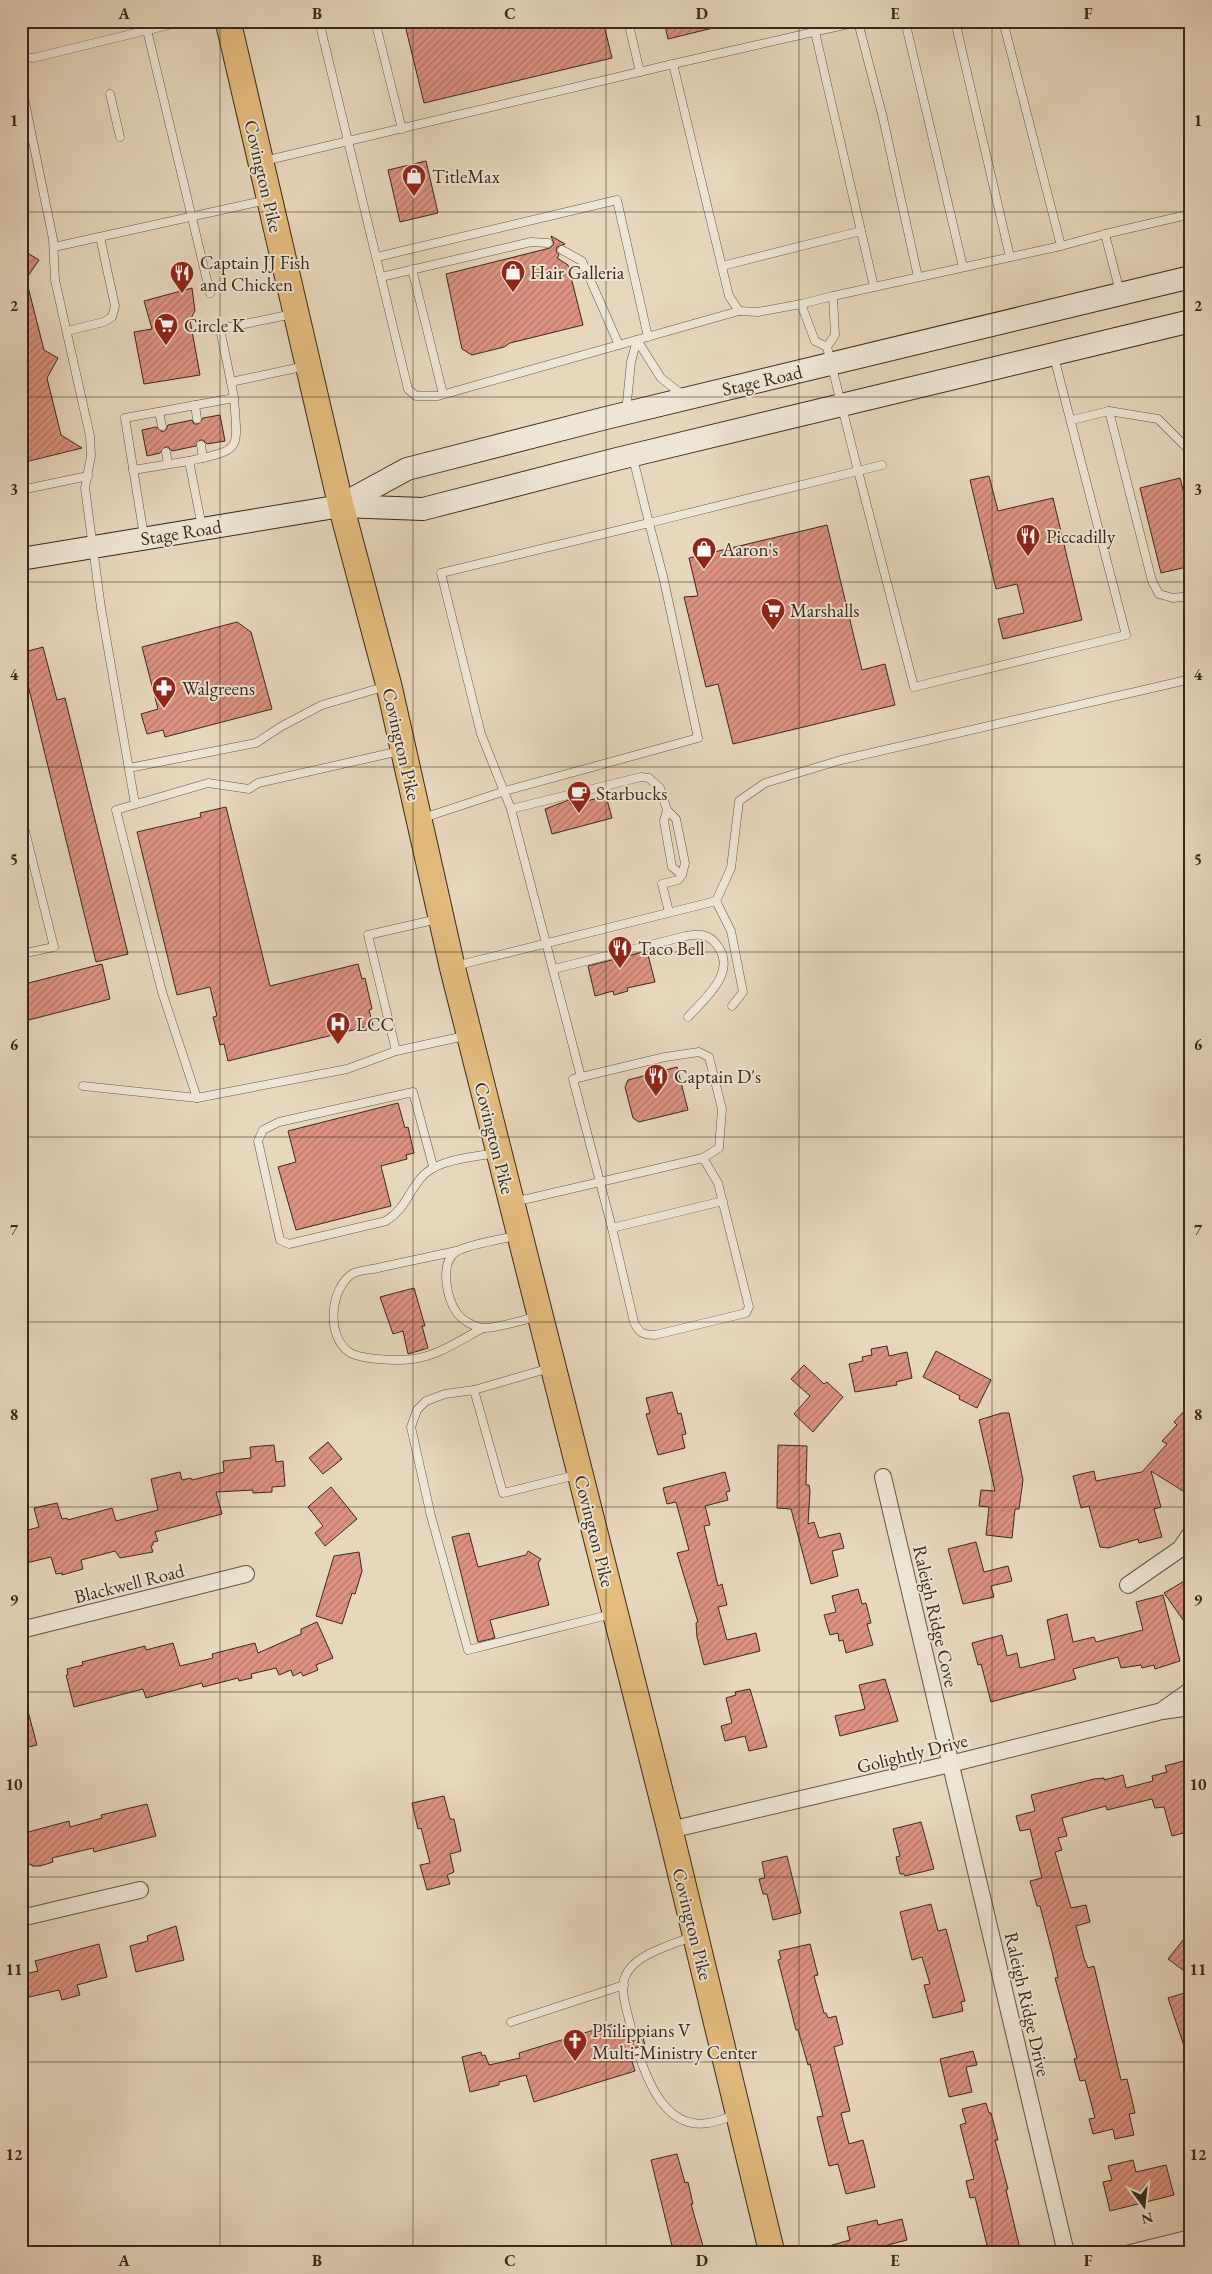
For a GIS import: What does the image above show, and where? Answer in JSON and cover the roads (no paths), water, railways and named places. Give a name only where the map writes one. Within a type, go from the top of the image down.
[{"type":"main road","name":"Covington Pike","points":[[228,21],[340,506],[389,686],[452,966],[670,1830],[772,2253]]},
{"type":"main road","name":"Stage Road","points":[[340,506],[407,469],[687,398],[829,355],[1120,294],[1191,277]]},
{"type":"main road","name":"Stage Road","points":[[21,559],[340,506],[423,509],[633,456],[1191,321]]},
{"type":"street","name":"Raleigh Ridge Cove","points":[[883,1477],[950,1764]]},
{"type":"street","points":[[1128,1585],[1180,1549],[1191,1533]]},
{"type":"street","name":"Blackwell Road","points":[[21,1630],[246,1574]]},
{"type":"street","points":[[1162,1711],[1191,1690]]},
{"type":"street","name":"Golightly Drive","points":[[670,1830],[950,1764],[1162,1711],[1191,1707]]},
{"type":"street","name":"Raleigh Ridge Drive","points":[[950,1764],[1066,2253]]},
{"type":"street","points":[[21,1918],[140,1890]]},
{"type":"street","points":[[1130,2253],[1191,2238]]},
{"type":"lane","points":[[21,68],[23,54],[33,58],[150,27],[185,21]]},
{"type":"lane","points":[[320,21],[408,389],[416,396],[443,394],[739,312],[758,312],[801,304],[1061,246],[1191,214]]},
{"type":"lane","points":[[375,21],[402,129]]},
{"type":"lane","points":[[628,21],[640,72]]},
{"type":"lane","points":[[905,21],[963,267]]},
{"type":"lane","points":[[955,21],[1010,257]]},
{"type":"lane","points":[[1003,21],[1061,246]]},
{"type":"lane","points":[[260,162],[673,64],[860,22],[918,277]]},
{"type":"lane","points":[[150,27],[210,293]]},
{"type":"lane","points":[[815,32],[874,287]]},
{"type":"lane","points":[[673,64],[729,296],[739,312]]},
{"type":"lane","points":[[21,83],[54,247],[55,280],[90,436],[91,456],[86,488],[100,608],[135,804]]},
{"type":"lane","points":[[110,94],[120,137]]},
{"type":"lane","points":[[54,247],[270,200]]},
{"type":"lane","points":[[377,257],[617,200],[648,337]]},
{"type":"lane","points":[[722,266],[861,231]]},
{"type":"lane","points":[[1105,234],[1120,294]]},
{"type":"lane","points":[[67,331],[104,322],[112,317],[115,306],[100,237]]},
{"type":"lane","points":[[381,277],[531,242],[548,242]]},
{"type":"lane","points":[[562,250],[582,260],[620,345]]},
{"type":"lane","points":[[412,269],[443,394]]},
{"type":"lane","points":[[833,296],[835,335],[829,355],[914,687],[1126,634],[1072,420],[1053,354]]},
{"type":"lane","points":[[801,304],[814,341],[829,355]]},
{"type":"lane","points":[[133,470],[225,453],[233,447],[237,438],[234,398],[220,329],[296,313]]},
{"type":"lane","points":[[636,340],[661,378],[687,398]]},
{"type":"lane","points":[[626,413],[630,362],[636,340]]},
{"type":"lane","points":[[231,382],[309,366]]},
{"type":"lane","points":[[144,538],[125,418],[234,398]]},
{"type":"lane","points":[[195,405],[197,419]]},
{"type":"lane","points":[[1072,420],[1109,411],[1158,419],[1191,452]]},
{"type":"lane","points":[[1109,411],[1152,581],[1159,594],[1172,598],[1191,596]]},
{"type":"lane","points":[[159,412],[162,426]]},
{"type":"lane","points":[[201,445],[203,458]]},
{"type":"lane","points":[[166,452],[168,464]]},
{"type":"lane","points":[[419,820],[505,791],[698,738],[663,576],[633,456]]},
{"type":"lane","points":[[189,461],[202,529]]},
{"type":"lane","points":[[581,1077],[511,809],[481,734],[442,573],[882,465]]},
{"type":"lane","points":[[21,490],[88,476]]},
{"type":"lane","points":[[716,901],[731,868],[739,800],[765,783],[840,760],[1191,679]]},
{"type":"lane","points":[[129,768],[256,743],[282,726],[322,705],[389,686]]},
{"type":"lane","points":[[198,1098],[162,992],[116,810],[208,783],[249,789],[258,783],[403,751]]},
{"type":"lane","points":[[511,809],[641,777],[656,782],[660,788],[667,810],[676,819],[685,863],[682,875],[678,880],[662,884],[669,912]]},
{"type":"lane","points":[[667,810],[664,821],[672,867],[682,875]]},
{"type":"lane","points":[[21,815],[54,947],[21,954]]},
{"type":"lane","points":[[452,966],[716,901]]},
{"type":"lane","points":[[716,901],[731,931],[743,992],[732,1006]]},
{"type":"lane","points":[[396,1051],[368,935],[441,918]]},
{"type":"lane","points":[[554,969],[686,936],[704,934],[712,939],[721,950],[723,973],[714,989],[688,1017]]},
{"type":"lane","points":[[83,1086],[198,1098],[347,1069],[396,1051],[469,1035]]},
{"type":"lane","points":[[512,1203],[602,1182],[704,1158],[719,1148],[722,1109],[709,1057],[699,1052],[664,1057],[573,1079],[602,1182],[634,1322],[637,1329],[643,1335],[655,1335],[746,1313],[749,1307],[718,1183],[704,1158]]},
{"type":"lane","points":[[433,1166],[413,1092],[279,1122],[263,1130],[258,1141],[280,1240],[289,1244],[386,1220],[399,1212],[420,1178],[433,1166],[499,1152]]},
{"type":"lane","points":[[612,1228],[723,1201]]},
{"type":"lane","points":[[520,1235],[352,1274],[340,1288],[332,1313],[342,1345],[350,1352],[365,1357],[414,1359],[438,1352],[483,1328],[541,1316]]},
{"type":"lane","points":[[456,1251],[448,1260],[446,1273],[450,1299],[457,1313],[469,1324],[483,1328]]},
{"type":"lane","points":[[554,1368],[474,1390],[445,1394],[426,1401],[417,1410],[411,1427],[431,1516],[468,1650],[616,1613]]},
{"type":"lane","points":[[474,1390],[503,1493],[580,1474]]},
{"type":"lane","points":[[633,2036],[624,1985],[625,1976],[631,1966],[651,1954],[696,1935]]},
{"type":"lane","points":[[511,2022],[624,1985]]},
{"type":"lane","points":[[638,2052],[655,2095],[681,2120],[708,2124],[739,2114]]},
{"type":"place","name":"TitleMax","points":[[414,197]]},
{"type":"place","name":"Hair Galleria","points":[[513,293]]},
{"type":"place","name":"Captain JJ Fish and Chicken","points":[[182,294]]},
{"type":"place","name":"Circle K","points":[[166,346]]},
{"type":"place","name":"Piccadilly","points":[[1028,557]]},
{"type":"place","name":"Aaron's","points":[[704,570]]},
{"type":"place","name":"Marshalls","points":[[773,631]]},
{"type":"place","name":"Walgreens","points":[[164,709]]},
{"type":"place","name":"Starbucks","points":[[579,814]]},
{"type":"place","name":"Taco Bell","points":[[620,969]]},
{"type":"place","name":"LCC","points":[[338,1045]]},
{"type":"place","name":"Captain D's","points":[[656,1097]]},
{"type":"place","name":"Philippians V Multi-Ministry Center","points":[[575,2062]]}]
